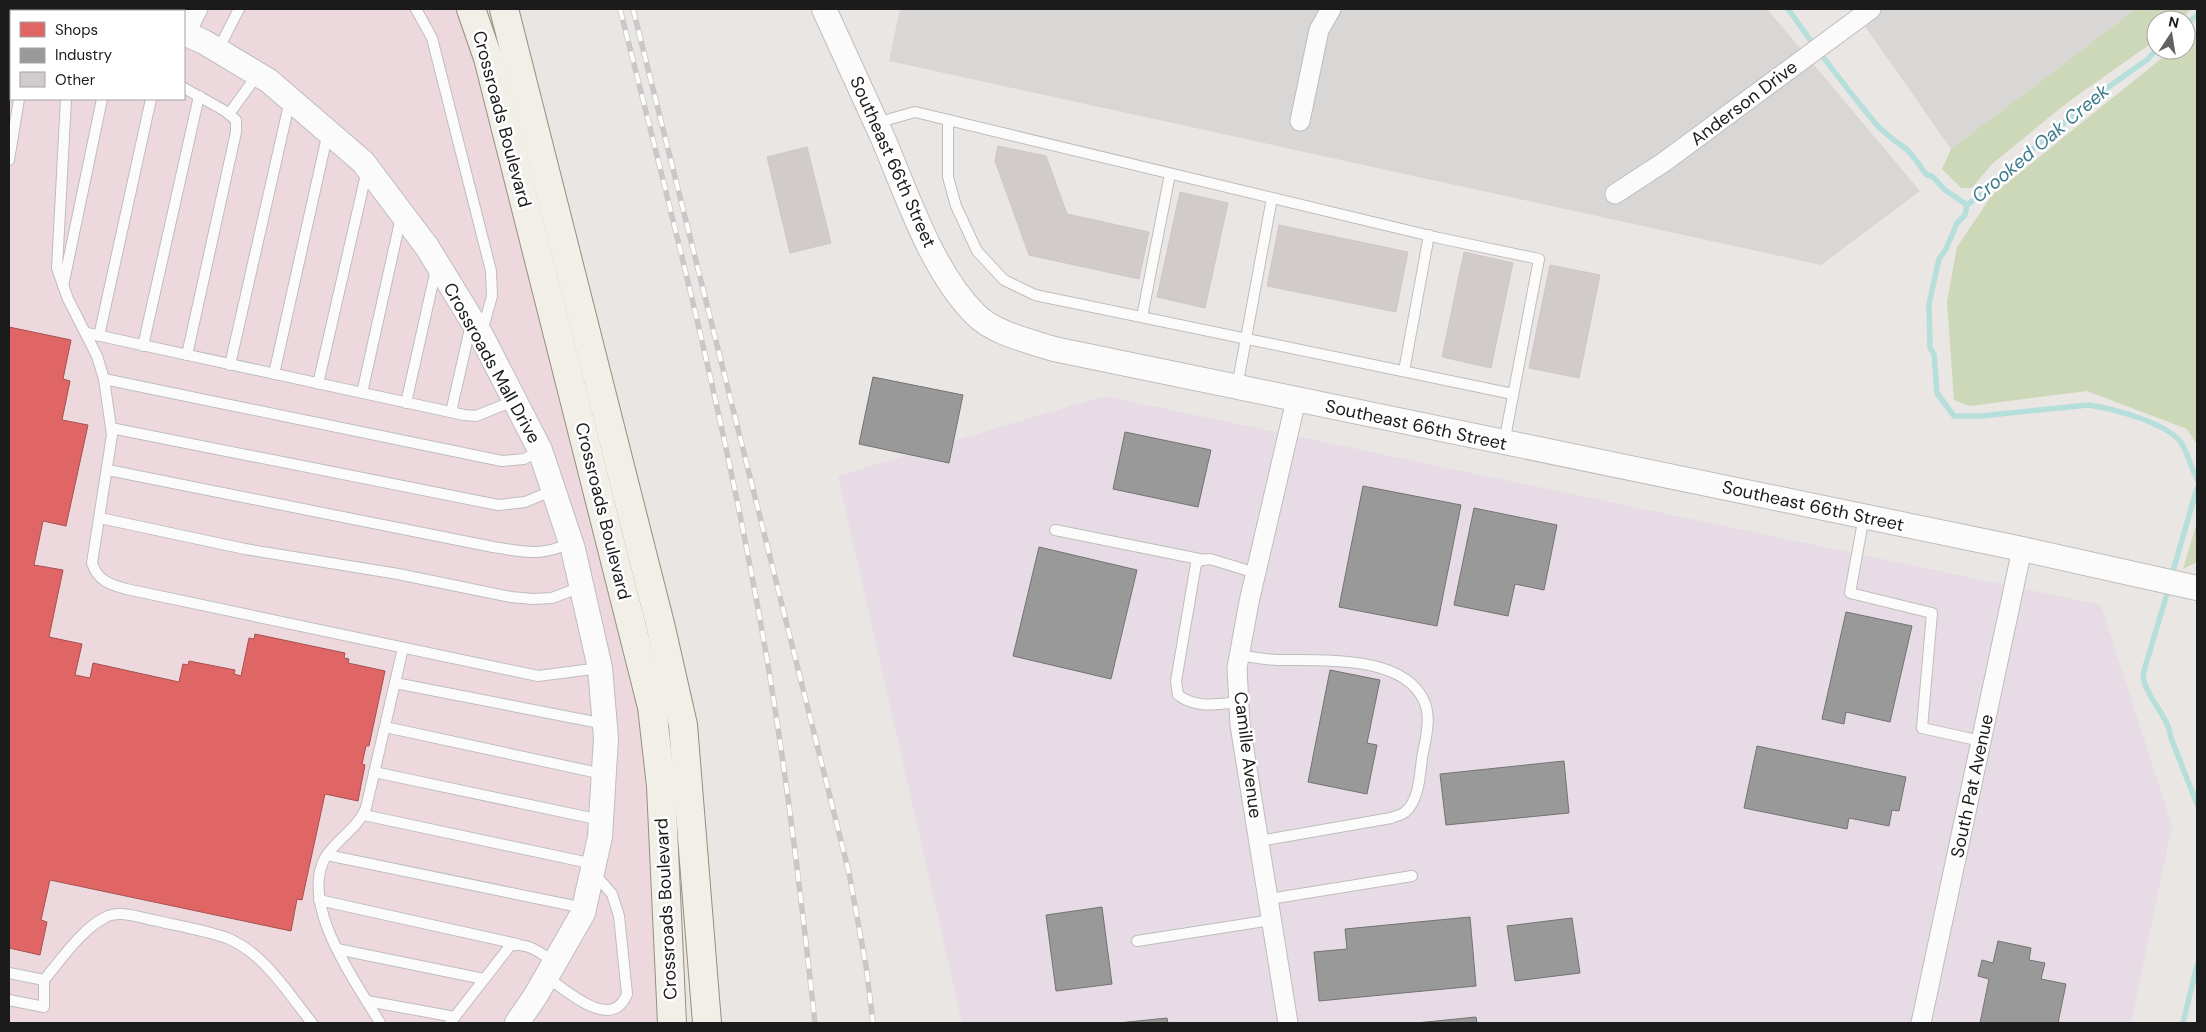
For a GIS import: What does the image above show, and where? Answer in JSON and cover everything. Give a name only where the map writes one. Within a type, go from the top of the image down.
[{"type":"main road","name":"Crossroads Boulevard","points":[[471,9],[488,58],[652,707],[661,786],[672,1023]]},
{"type":"main road","name":"Crossroads Boulevard","points":[[504,9],[659,618],[683,725],[707,1023]]},
{"type":"street","points":[[185,30],[195,9]]},
{"type":"street","name":"Southeast 66th Street","points":[[824,9],[876,123],[918,223],[949,279],[975,315],[1010,335],[1054,348],[1296,400],[1864,516],[2197,588]]},
{"type":"street","points":[[1300,121],[1319,30],[1331,9]]},
{"type":"street","name":"Anderson Drive","points":[[1615,194],[1664,162],[1871,9]]},
{"type":"street","name":"Crossroads Mall Drive","points":[[185,33],[258,74],[291,99],[367,168],[427,247],[477,328],[516,400],[540,450],[554,490],[571,543],[600,668],[606,738],[601,820],[584,908],[525,1020]]},
{"type":"street","name":"Camille Avenue","points":[[1288,1023],[1240,726],[1237,668],[1256,573],[1296,400]]},
{"type":"street","name":"South Pat Avenue","points":[[1921,1023],[2022,549]]},
{"type":"lane","points":[[218,50],[239,9]]},
{"type":"lane","points":[[416,9],[432,38],[491,271],[492,296],[490,312],[477,328],[451,412]]},
{"type":"lane","points":[[229,114],[258,74]]},
{"type":"lane","points":[[185,89],[236,120],[236,132],[187,355]]},
{"type":"lane","points":[[143,346],[199,96]]},
{"type":"lane","points":[[230,365],[291,99]]},
{"type":"lane","points":[[9,160],[19,100]]},
{"type":"lane","points":[[66,100],[57,236],[57,268],[63,287],[86,333],[104,379],[111,428],[108,470],[92,563],[96,574],[104,582],[538,676],[600,668]]},
{"type":"lane","points":[[63,287],[102,100]]},
{"type":"lane","points":[[99,336],[151,100]]},
{"type":"lane","points":[[876,123],[915,112],[1170,174],[1539,259],[1504,443]]},
{"type":"lane","points":[[948,120],[948,177],[956,206],[977,251],[1004,280],[1035,295],[1513,394]]},
{"type":"lane","points":[[274,374],[328,131]]},
{"type":"lane","points":[[318,384],[367,168]]},
{"type":"lane","points":[[1142,317],[1170,174]]},
{"type":"lane","points":[[1237,387],[1248,339],[1272,198]]},
{"type":"lane","points":[[362,393],[402,214]]},
{"type":"lane","points":[[1404,371],[1429,235]]},
{"type":"lane","points":[[406,403],[437,265]]},
{"type":"lane","points":[[86,333],[406,403],[476,416],[516,400]]},
{"type":"lane","points":[[104,379],[502,461],[524,459],[540,450]]},
{"type":"lane","points":[[111,428],[498,505],[525,502],[554,490]]},
{"type":"lane","points":[[108,470],[493,547],[537,554],[551,552],[571,543]]},
{"type":"lane","points":[[1864,516],[1850,593],[1932,613],[1922,728],[1981,741]]},
{"type":"lane","points":[[100,518],[245,548],[533,599],[552,598],[582,586]]},
{"type":"lane","points":[[1055,530],[1204,560]]},
{"type":"lane","points":[[1239,702],[1199,705],[1188,702],[1178,696],[1176,681],[1196,564],[1210,559],[1256,573]]},
{"type":"lane","points":[[380,1023],[327,932],[319,900],[322,868],[327,854],[357,825],[364,815],[403,648]]},
{"type":"lane","points":[[1240,655],[1275,660],[1339,660],[1384,670],[1401,675],[1416,687],[1425,703],[1427,726],[1419,780],[1414,798],[1406,812],[1391,818],[1259,841]]},
{"type":"lane","points":[[395,683],[604,724]]},
{"type":"lane","points":[[385,728],[603,774]]},
{"type":"lane","points":[[374,772],[601,820]]},
{"type":"lane","points":[[319,900],[527,946],[591,1007],[605,1011],[615,1010],[623,1004],[627,994],[619,916],[612,894],[593,868],[364,815]]},
{"type":"lane","points":[[327,854],[584,908]]},
{"type":"lane","points":[[1269,900],[1412,876]]},
{"type":"lane","points":[[9,1000],[44,1007],[44,980],[89,928],[106,916],[130,915],[203,931],[228,939],[245,948],[270,971],[312,1023]]},
{"type":"lane","points":[[1137,942],[1272,920]]},
{"type":"lane","points":[[367,1001],[453,1020],[510,946],[517,944]]},
{"type":"lane","points":[[337,949],[484,979]]},
{"type":"lane","points":[[9,973],[44,980]]},
{"type":"shaded area","points":[[9,9],[458,9],[478,62],[641,714],[651,799],[662,1023],[9,1023]]},
{"type":"shaded area","points":[[900,9],[1767,9],[1920,191],[1821,265],[889,61]]},
{"type":"shaded area","points":[[1853,9],[2136,9],[1951,149]]},
{"type":"shaded area","points":[[1104,396],[2101,605],[2172,826],[2131,1023],[962,1023],[838,476]]},
{"type":"green space","points":[[2136,9],[2192,9],[2146,10],[2146,47],[2068,102],[1992,164],[1972,188],[1961,188],[1942,169],[1951,149]]},
{"type":"green space","points":[[2196,30],[2197,445],[2187,429],[2087,391],[1970,406],[1954,400],[1947,302],[1957,247],[1992,195],[2160,60],[2196,60]]},
{"type":"green space","points":[[2197,522],[2197,562],[2183,569]]},
{"type":"building: Shops","points":[[9,327],[71,340],[63,379],[70,381],[62,420],[88,425],[66,526],[43,521],[34,565],[63,570],[49,637],[82,644],[75,675],[90,678],[93,663],[179,682],[183,664],[188,665],[189,661],[235,670],[234,674],[241,676],[249,638],[254,639],[255,634],[345,653],[344,658],[349,659],[348,663],[385,671],[369,746],[366,746],[362,764],[365,765],[358,801],[325,794],[302,900],[297,899],[291,931],[50,880],[41,920],[47,922],[40,955],[9,948]]},
{"type":"building: Industry","points":[[873,377],[963,395],[949,463],[859,444]]},
{"type":"building: Industry","points":[[1125,432],[1211,450],[1198,507],[1113,489]]},
{"type":"building: Industry","points":[[1363,486],[1461,505],[1437,626],[1339,607]]},
{"type":"building: Industry","points":[[1474,508],[1557,525],[1544,590],[1515,584],[1508,616],[1454,605]]},
{"type":"building: Industry","points":[[1039,547],[1137,570],[1111,679],[1013,656]]},
{"type":"building: Industry","points":[[1846,612],[1912,626],[1890,722],[1846,712],[1844,724],[1822,719]]},
{"type":"building: Industry","points":[[1330,670],[1380,680],[1367,743],[1377,745],[1367,794],[1308,782]]},
{"type":"building: Industry","points":[[1757,746],[1906,777],[1899,811],[1892,810],[1889,826],[1849,818],[1847,829],[1744,808]]},
{"type":"building: Industry","points":[[1564,761],[1569,813],[1446,825],[1440,774]]},
{"type":"building: Industry","points":[[1102,907],[1112,984],[1056,991],[1046,915]]},
{"type":"building: Industry","points":[[1470,917],[1476,986],[1319,1001],[1314,952],[1347,949],[1345,929]]},
{"type":"building: Industry","points":[[1572,918],[1580,973],[1515,981],[1507,926]]},
{"type":"building: Industry","points":[[1998,941],[2031,948],[2029,960],[2045,963],[2041,979],[2066,984],[2058,1023],[1980,1023],[1989,979],[1978,976],[1982,960],[1993,963]]},
{"type":"building: Industry","points":[[1476,1017],[1477,1023],[1416,1023]]},
{"type":"building: Industry","points":[[1167,1018],[1168,1023],[1118,1023]]},
{"type":"building: Other","points":[[998,146],[1046,156],[1067,214],[1149,232],[1139,279],[1029,255],[995,161]]},
{"type":"building: Other","points":[[807,147],[831,243],[790,253],[767,157]]},
{"type":"building: Other","points":[[1180,192],[1228,203],[1205,308],[1157,297]]},
{"type":"building: Other","points":[[1279,225],[1408,252],[1396,312],[1267,286]]},
{"type":"building: Other","points":[[1464,252],[1513,263],[1491,368],[1442,357]]},
{"type":"building: Other","points":[[1550,265],[1600,275],[1579,378],[1529,368]]},
{"type":"waterway","points":[[1788,9],[1876,124],[1908,151],[1927,175],[1932,176],[1945,190],[1967,205]]},
{"type":"waterway","name":"Crooked Oak Creek","points":[[2147,60],[2083,105],[1967,205],[1965,215],[1957,223],[1946,249],[1939,259],[1929,304],[1930,348],[1934,354],[1937,393],[1954,416],[1981,416],[2088,405],[2111,409],[2153,423],[2175,436],[2182,444],[2197,479]]},
{"type":"waterway","name":"Crooked Oak Creek","points":[[2171,578],[2197,488]]},
{"type":"waterway","name":"Crooked Oak Creek","points":[[2169,587],[2143,674],[2148,691],[2166,721],[2197,804]]},
{"type":"waterway","name":"Crooked Oak Creek","points":[[2183,1023],[2197,965]]},
{"type":"railway","points":[[620,9],[698,324],[749,562],[772,689],[786,784],[815,1023]]},
{"type":"railway","points":[[633,9],[849,873],[866,966],[873,1023]]}]
